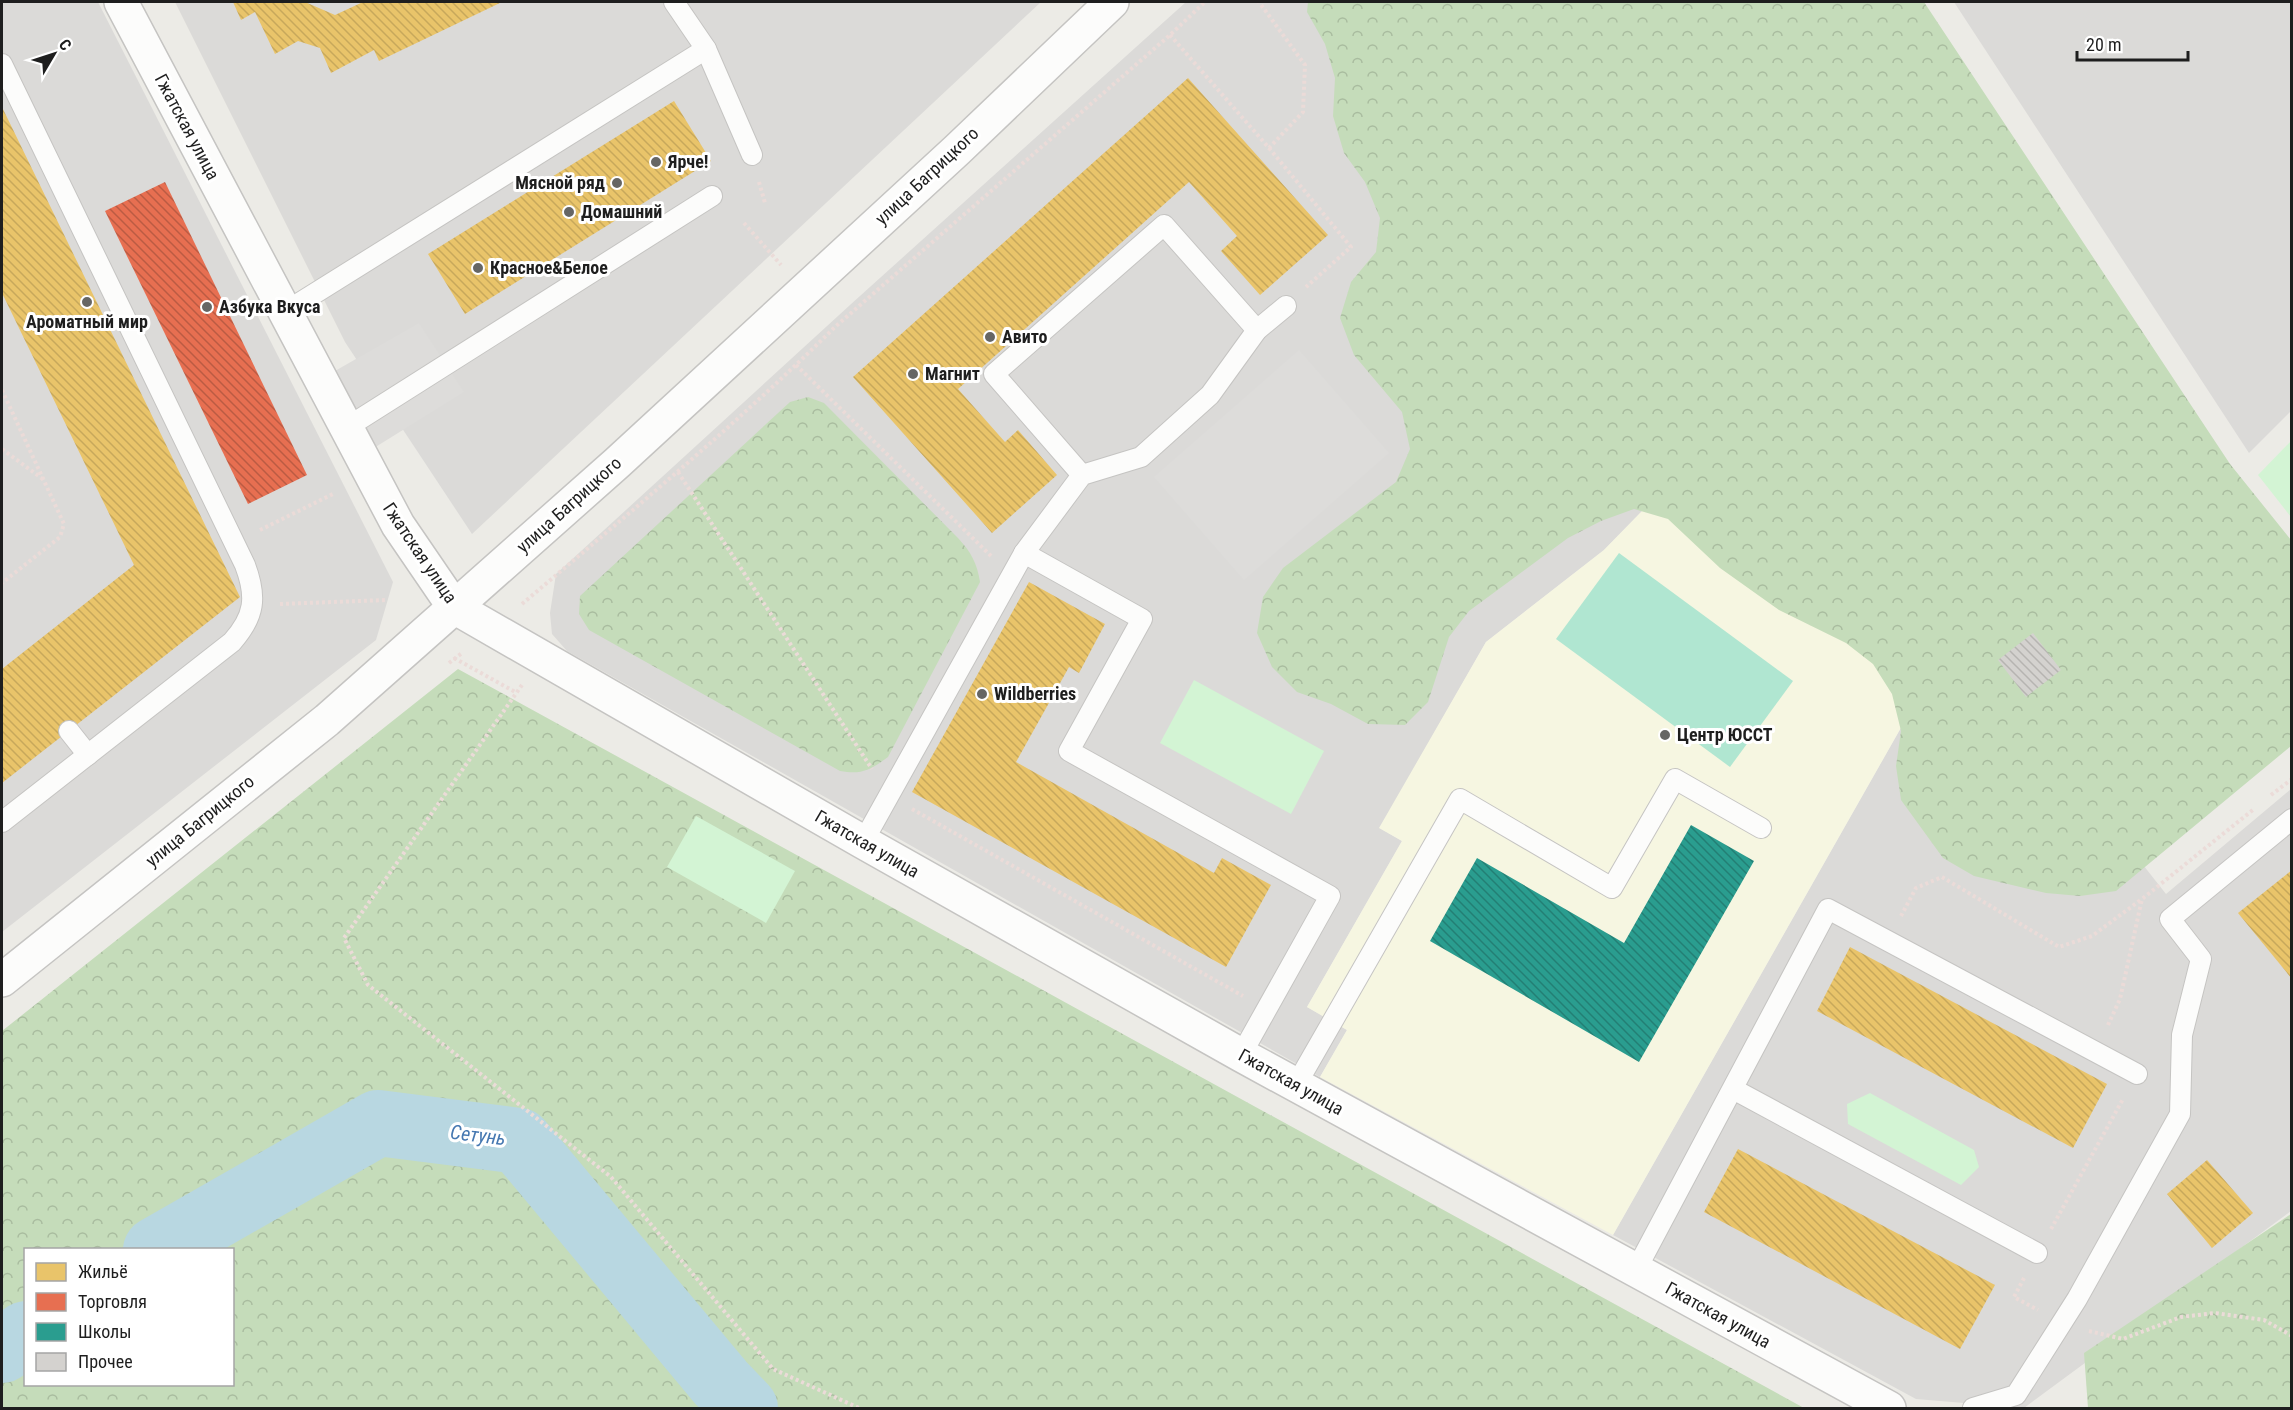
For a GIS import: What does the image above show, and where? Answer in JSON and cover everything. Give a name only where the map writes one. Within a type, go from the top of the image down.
[{"type":"street","name":"Гжатская улица","points":[[122,2],[398,525],[454,607],[863,842],[1241,1055],[1889,1408]]},
{"type":"street","name":"улица Багрицкого","points":[[2,980],[327,720],[617,464],[957,150],[1112,2]]},
{"type":"lane","points":[[674,2],[706,49],[752,155]]},
{"type":"lane","points":[[285,312],[706,49]]},
{"type":"lane","points":[[2,64],[252,583],[252,605],[243,629],[232,642],[2,822]]},
{"type":"lane","points":[[346,428],[712,196]]},
{"type":"lane","points":[[1082,475],[994,374],[1164,225],[1257,330]]},
{"type":"lane","points":[[863,842],[1024,553],[1082,475],[1141,457],[1210,395],[1257,330],[1286,306]]},
{"type":"lane","points":[[1024,553],[1142,619],[1069,751],[1330,896],[1241,1055]]},
{"type":"lane","points":[[69,731],[88,755]]},
{"type":"lane","points":[[1296,1085],[1460,799],[1612,888],[1674,779],[1761,828]]},
{"type":"lane","points":[[1973,1408],[2016,1395],[2063,1323],[2180,1114],[2182,1035],[2201,959],[2170,919],[2292,819]]},
{"type":"lane","points":[[1636,1270],[1828,909],[2137,1074]]},
{"type":"lane","points":[[1733,1089],[2037,1253]]},
{"type":"path","points":[[492,629],[678,472],[796,366],[835,327],[1205,2]]},
{"type":"path","points":[[1259,2],[1305,65],[1303,112],[1269,148]]},
{"type":"path","points":[[1170,35],[1351,246],[1286,306]]},
{"type":"path","points":[[796,366],[1011,576]]},
{"type":"path","points":[[2,390],[64,524],[60,537],[2,584]]},
{"type":"path","points":[[2,449],[46,482]]},
{"type":"path","points":[[678,472],[889,796],[1267,1009]]},
{"type":"path","points":[[234,542],[335,493]]},
{"type":"path","points":[[252,605],[386,600]]},
{"type":"path","points":[[541,657],[344,938],[368,985],[611,1177],[773,1369],[859,1408]]},
{"type":"path","points":[[1888,941],[1916,888],[1942,877],[2059,947],[2092,936],[2142,899]]},
{"type":"path","points":[[2106,1030],[2121,999]]},
{"type":"path","points":[[2137,1074],[2014,1297],[2063,1323],[2123,1339],[2181,1317],[2215,1313],[2264,1320],[2292,1336]]},
{"type":"shaded area","points":[[2,2],[98,2],[393,582],[376,640],[2,932]]},
{"type":"shaded area","points":[[175,2],[1041,2],[472,534],[345,342]]},
{"type":"shaded area","points":[[1186,2],[1475,2],[1764,386],[1604,550],[1486,642],[1380,828],[1402,841],[1307,1007],[1347,1030],[1320,1077],[567,651],[552,634],[550,613],[556,574]]},
{"type":"shaded area","points":[[1954,2],[2291,2],[2291,411],[2249,453]]},
{"type":"shaded area","points":[[419,323],[464,392],[361,456],[321,379]]},
{"type":"shaded area","points":[[1299,350],[1389,453],[1244,580],[1154,477]]},
{"type":"shaded area","name":"Центр ЮССТ","points":[[1764,386],[1957,629],[1613,1235],[1320,1077],[1347,1030],[1307,1007],[1402,841],[1379,828],[1486,642],[1604,550]]},
{"type":"shaded area","points":[[1957,629],[2166,894],[2291,789],[2291,1211],[2024,1408],[1916,1399],[1613,1235]]},
{"type":"green space","points":[[1308,2],[1924,2],[2230,464],[2291,540],[2291,746],[2116,891],[2080,896],[2046,893],[1974,876],[1943,858],[1901,800],[1896,766],[1901,731],[1892,694],[1873,664],[1846,643],[1779,610],[1720,568],[1668,519],[1634,509],[1601,521],[1568,538],[1469,611],[1449,637],[1428,702],[1405,725],[1368,724],[1331,704],[1297,692],[1272,667],[1257,633],[1263,597],[1283,568],[1396,482],[1410,449],[1402,412],[1354,355],[1340,318],[1351,282],[1376,252],[1380,218],[1365,182],[1344,153],[1333,116],[1335,78],[1325,44],[1307,12]]},
{"type":"green space","points":[[808,397],[824,403],[958,538],[973,558],[980,582],[888,757],[860,772],[840,771],[589,630],[579,614],[580,596],[790,402]]},
{"type":"green space","points":[[2291,441],[2291,517],[2258,475]]},
{"type":"green space","points":[[1619,553],[1793,681],[1730,767],[1556,639]]},
{"type":"green space","points":[[458,669],[1804,1408],[2,1408],[2,1031]]},
{"type":"green space","points":[[1194,680],[1324,751],[1291,814],[1160,743]]},
{"type":"green space","points":[[696,816],[795,871],[766,923],[667,867]]},
{"type":"green space","points":[[1870,1093],[1974,1150],[1979,1167],[1961,1185],[1848,1124],[1847,1104]]},
{"type":"green space","points":[[2291,1214],[2291,1408],[2088,1408],[2084,1353]]},
{"type":"building: Жильё","points":[[233,2],[305,2],[335,15],[363,2],[502,2],[379,61],[374,50],[331,73],[320,48],[298,41],[275,54],[255,12],[241,20]]},
{"type":"building: Жильё","points":[[1188,78],[1328,235],[1260,295],[1221,251],[1237,236],[1189,182],[958,389],[1005,442],[1018,430],[1057,475],[992,533],[853,377]]},
{"type":"building: Жильё","points":[[674,101],[711,161],[465,314],[428,254]]},
{"type":"building: Жильё","points":[[2,107],[240,597],[2,783],[2,669],[134,565],[2,293]]},
{"type":"building: Жильё","points":[[1029,582],[1105,624],[1079,673],[1069,667],[1016,762],[1214,873],[1222,858],[1271,885],[1226,967],[912,792]]},
{"type":"building: Жильё","points":[[2292,870],[2292,979],[2238,913]]},
{"type":"building: Жильё","points":[[1850,947],[2107,1084],[2073,1148],[1817,1011]]},
{"type":"building: Жильё","points":[[1738,1149],[1995,1285],[1960,1349],[1704,1212]]},
{"type":"building: Жильё","points":[[2207,1160],[2253,1213],[2212,1248],[2167,1194]]},
{"type":"building: Торговля","points":[[165,182],[307,475],[248,504],[105,211]]},
{"type":"building: Школы","points":[[1691,825],[1754,861],[1639,1062],[1430,941],[1477,858],[1624,943]]},
{"type":"building: Прочее","points":[[2033,633],[2061,670],[2026,697],[1998,660]]},
{"type":"waterway","name":"Сетунь","points":[[159,1248],[378,1123],[519,1141],[721,1383],[745,1408]]},
{"type":"waterway","name":"Сетунь","points":[[2,1350],[24,1335]]},
{"type":"place","name":"Ярче!","points":[[656,162]]},
{"type":"place","name":"Мясной ряд","points":[[617,183]]},
{"type":"place","name":"Домашний","points":[[569,212]]},
{"type":"place","name":"Красное&Белое","points":[[478,268]]},
{"type":"place","name":"Ароматный мир","points":[[87,302]]},
{"type":"place","name":"Азбука Вкуса","points":[[207,307]]},
{"type":"place","name":"Авито","points":[[990,337]]},
{"type":"place","name":"Магнит","points":[[913,374]]},
{"type":"place","name":"Wildberries","points":[[982,694]]},
{"type":"place","name":"Центр ЮССТ","points":[[1665,735]]}]
